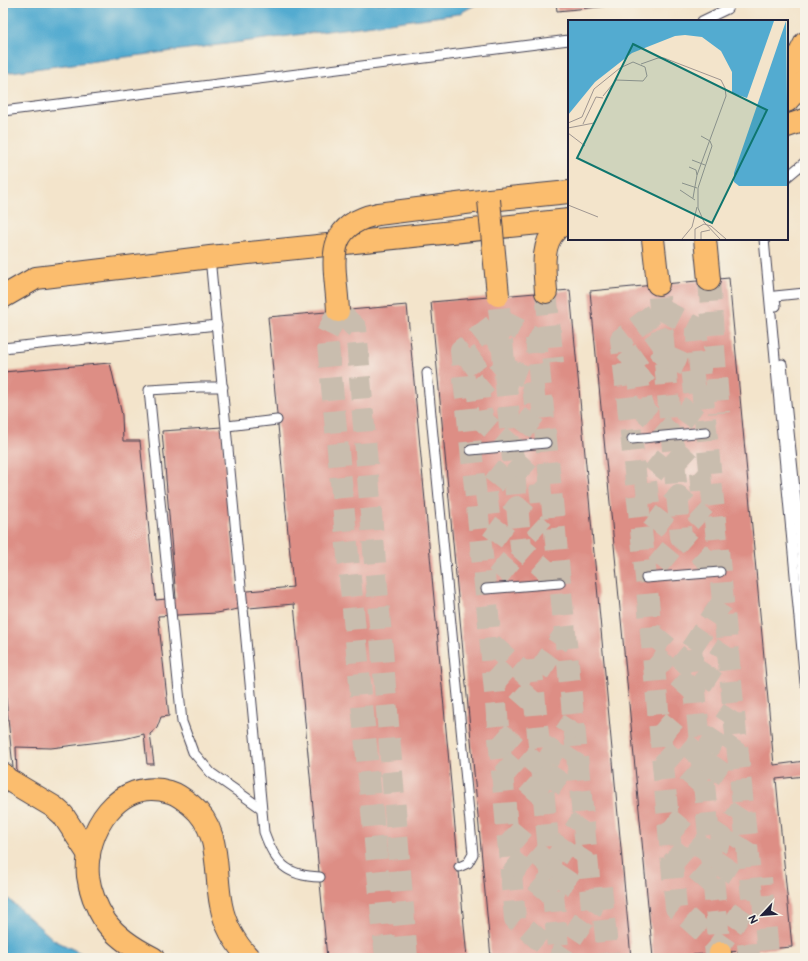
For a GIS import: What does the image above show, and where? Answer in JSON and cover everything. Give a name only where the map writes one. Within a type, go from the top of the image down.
[{"type":"highway","points":[[788,77],[805,43]]},
{"type":"highway","points":[[788,100],[805,81]]},
{"type":"highway","points":[[788,126],[805,120]]},
{"type":"highway","points":[[338,311],[335,254],[337,241],[343,230],[353,222],[378,214],[568,192]]},
{"type":"highway","points":[[489,200],[498,295]]},
{"type":"highway","points":[[3,297],[36,278],[210,257],[568,221]]},
{"type":"highway","points":[[546,292],[545,261],[548,242],[556,230],[568,222]]},
{"type":"highway","points":[[653,240],[658,284]]},
{"type":"highway","points":[[705,240],[709,280]]},
{"type":"highway","points":[[4,776],[54,807],[63,815],[89,855]]},
{"type":"highway","points":[[153,958],[128,943],[106,922],[90,887],[88,874],[89,855],[102,819],[115,803],[129,794],[144,790],[171,792],[185,800],[197,810],[209,828],[215,849],[221,904],[225,920],[232,936],[249,958]]},
{"type":"lane","points":[[704,20],[727,8],[731,3]]},
{"type":"lane","points":[[3,111],[568,40]]},
{"type":"lane","points":[[788,176],[805,162]]},
{"type":"lane","points":[[764,240],[800,606],[805,684]]},
{"type":"lane","points":[[210,257],[264,832],[276,857],[283,865],[296,874],[320,876]]},
{"type":"lane","points":[[3,285],[36,278]]},
{"type":"lane","points":[[805,292],[775,296],[805,586]]},
{"type":"lane","points":[[3,348],[217,325]]},
{"type":"lane","points":[[427,373],[473,854],[468,864],[459,867]]},
{"type":"lane","points":[[223,387],[149,390],[182,722],[193,752],[211,773],[262,808]]},
{"type":"lane","points":[[227,426],[278,420]]},
{"type":"lane","points":[[632,439],[706,432]]},
{"type":"lane","points":[[472,450],[546,443]]},
{"type":"lane","points":[[649,578],[717,572]]},
{"type":"lane","points":[[488,589],[558,583]]},
{"type":"water","points":[[3,3],[479,3],[458,14],[3,73]]},
{"type":"water","points":[[3,894],[54,940],[91,958],[3,958]]},
{"type":"building","points":[[556,3],[610,3],[610,6],[557,11]]},
{"type":"building","points":[[729,278],[774,765],[805,761],[805,776],[776,779],[792,947],[653,958],[590,291]]},
{"type":"building","points":[[570,290],[631,958],[491,958],[431,302]]},
{"type":"building","points":[[407,305],[467,958],[327,958],[294,604],[238,609],[217,613],[158,616],[169,716],[161,717],[157,728],[150,734],[154,764],[147,764],[144,734],[124,739],[51,748],[16,747],[17,776],[14,777],[3,670],[3,372],[110,363],[122,415],[123,441],[140,441],[156,600],[176,598],[162,431],[222,427],[237,592],[293,587],[268,317]]},
{"type":"tunnel","points":[[709,280],[719,413]]},
{"type":"tunnel","points":[[546,292],[553,363]]},
{"type":"tunnel","points":[[659,297],[681,537],[720,572]]},
{"type":"tunnel","points":[[499,308],[521,548],[560,583]]},
{"type":"tunnel","points":[[660,309],[696,327],[752,897],[719,946],[676,908],[646,578],[621,339],[660,309]]},
{"type":"tunnel","points":[[386,958],[327,334],[338,311],[356,328],[407,958]]},
{"type":"tunnel","points":[[500,320],[536,338],[592,908],[559,957],[515,919],[489,624],[461,350],[500,320]]},
{"type":"tunnel","points":[[624,366],[663,338],[673,343]]},
{"type":"tunnel","points":[[463,368],[502,339],[513,344]]},
{"type":"tunnel","points":[[665,356],[692,368],[696,401],[672,435],[643,410],[638,379],[665,356]]},
{"type":"tunnel","points":[[504,368],[532,379],[536,412],[512,446],[483,421],[478,390],[504,368]]},
{"type":"tunnel","points":[[649,504],[646,482],[673,448],[700,473],[702,494]]},
{"type":"tunnel","points":[[489,515],[486,493],[513,459],[540,484],[542,505]]},
{"type":"tunnel","points":[[652,530],[678,496],[705,521]]},
{"type":"tunnel","points":[[492,541],[517,507],[544,532]]},
{"type":"tunnel","points":[[657,566],[681,537]]},
{"type":"tunnel","points":[[497,577],[521,548]]},
{"type":"tunnel","points":[[691,649],[723,601]]},
{"type":"tunnel","points":[[491,644],[533,681],[565,633]]},
{"type":"tunnel","points":[[651,633],[693,669],[697,664]]},
{"type":"tunnel","points":[[653,655],[696,693],[727,645]]},
{"type":"tunnel","points":[[691,649],[720,950]]},
{"type":"tunnel","points":[[531,660],[559,958]]},
{"type":"tunnel","points":[[493,667],[535,704],[540,697]]},
{"type":"tunnel","points":[[659,721],[702,758],[733,710]]},
{"type":"tunnel","points":[[499,732],[542,769],[573,721]]},
{"type":"tunnel","points":[[662,749],[704,786],[736,739]]},
{"type":"tunnel","points":[[502,760],[544,797],[575,750]]},
{"type":"tunnel","points":[[668,818],[711,855],[742,808]]},
{"type":"tunnel","points":[[508,829],[551,866],[582,819]]},
{"type":"tunnel","points":[[671,848],[714,885],[745,838]]},
{"type":"tunnel","points":[[510,859],[554,896],[585,849]]},
{"type":"tunnel","points":[[705,958],[768,953],[761,878]]},
{"type":"tunnel","points":[[601,887],[608,958]]}]
